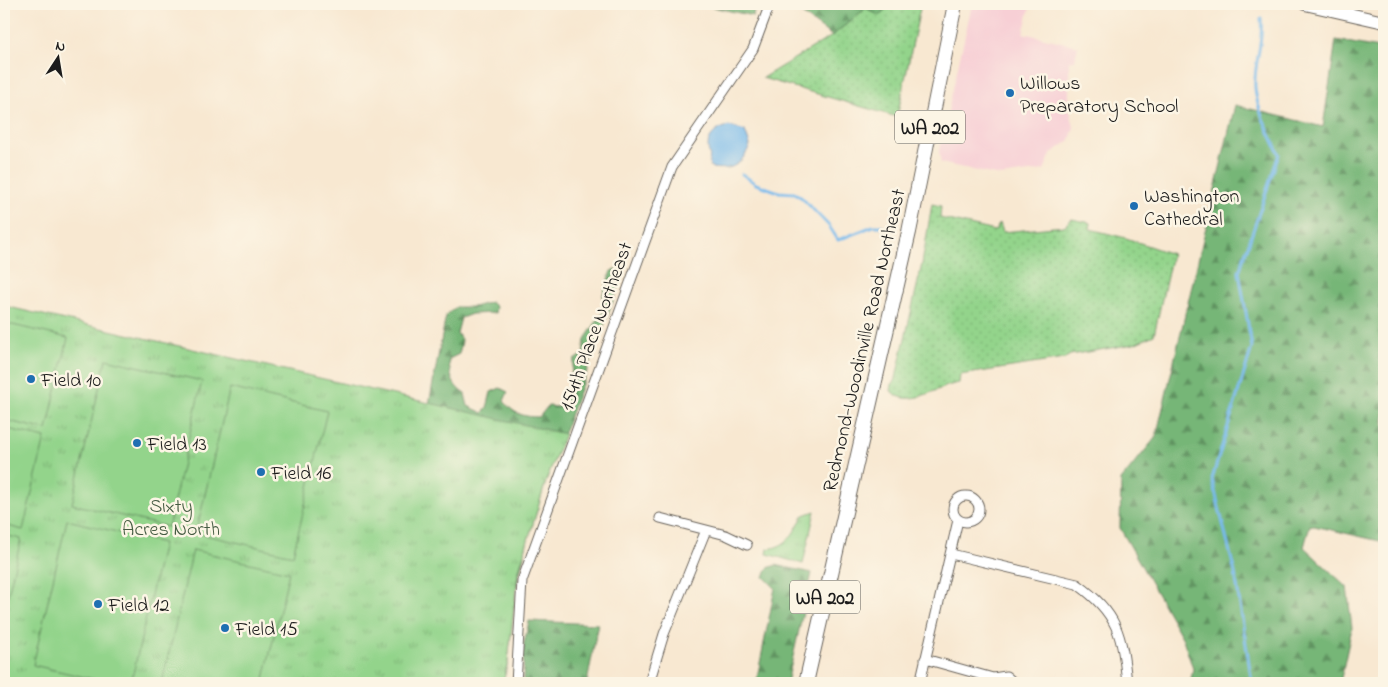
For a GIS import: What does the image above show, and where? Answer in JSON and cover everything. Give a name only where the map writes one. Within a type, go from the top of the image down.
[{"type":"main road","name":"Redmond-Woodinville Road Northeast","points":[[806,683],[907,241],[955,4]]},
{"type":"street","name":"154th Place Northeast","points":[[516,683],[522,580],[672,167],[753,49],[770,4]]},
{"type":"street","points":[[1305,4],[1384,22]]},
{"type":"street","points":[[660,518],[726,535],[747,545]]},
{"type":"street","points":[[920,683],[958,520]]},
{"type":"street","points":[[649,683],[664,634],[706,530]]},
{"type":"street","points":[[951,554],[1077,584],[1104,606],[1119,630],[1128,683]]},
{"type":"street","points":[[925,660],[991,680],[1006,676],[1014,683]]},
{"type":"shaded area","name":"Willows Preparatory School","points":[[972,4],[1031,4],[1023,33],[1078,46],[1075,60],[1069,61],[1069,106],[1074,127],[1070,140],[1051,154],[1044,170],[1000,176],[941,163],[939,151]]},
{"type":"green space","points":[[699,4],[755,4],[753,16]]},
{"type":"green space","points":[[788,4],[889,4],[880,16],[866,8],[832,36]]},
{"type":"green space","points":[[889,4],[921,4],[897,117],[762,78],[832,36],[866,8],[880,16]]},
{"type":"green space","points":[[1336,40],[1384,49],[1384,542],[1310,525],[1304,547],[1347,587],[1352,628],[1340,683],[1190,683],[1193,669],[1183,639],[1120,528],[1121,480],[1156,437],[1235,105],[1323,127]]},
{"type":"green space","points":[[932,204],[941,206],[940,218],[995,231],[1000,223],[1003,232],[1064,226],[1072,219],[1091,223],[1090,229],[1126,238],[1172,254],[1154,335],[1134,344],[1070,355],[1064,359],[960,375],[959,383],[924,395],[915,398],[898,396],[891,391],[892,384],[895,382],[922,264]]},
{"type":"green space","points":[[619,269],[623,274],[547,478],[527,543],[515,594],[508,661],[503,683],[429,404],[446,315],[456,307],[473,307],[491,302],[496,307],[495,313],[472,314],[461,318],[457,333],[462,341],[459,354],[449,359],[452,379],[460,391],[465,394],[468,406],[483,413],[487,408],[491,392],[500,388],[508,392],[504,401],[515,412],[539,417],[548,406],[558,407],[567,395],[574,360],[583,354],[585,339],[603,312],[603,294],[611,271]]},
{"type":"green space","name":"Sixty Acres North","points":[[4,306],[565,434],[547,478],[518,573],[508,661],[503,683],[4,683]]},
{"type":"green space","name":"Field 10","points":[[4,323],[68,338],[47,430],[4,420]]},
{"type":"green space","name":"Field 13","points":[[106,359],[202,381],[168,527],[72,504]]},
{"type":"green space","name":"Field 16","points":[[230,388],[327,411],[293,555],[196,533]]},
{"type":"green space","points":[[4,428],[45,438],[23,530],[4,525]]},
{"type":"green space","points":[[815,511],[803,564],[767,554],[768,549],[787,541],[804,515]]},
{"type":"green space","name":"Field 12","points":[[67,520],[163,543],[131,683],[110,683],[33,665]]},
{"type":"green space","points":[[4,535],[21,539],[4,612]]},
{"type":"green space","name":"Field 15","points":[[193,550],[289,572],[263,683],[162,683]]},
{"type":"green space","points":[[776,565],[812,573],[787,683],[756,683],[775,588],[764,577],[768,568]]},
{"type":"green space","points":[[529,621],[598,624],[587,683],[523,683],[524,643]]},
{"type":"water","points":[[729,126],[745,131],[750,145],[744,157],[736,165],[719,169],[712,168],[709,162],[708,143],[715,132]]},
{"type":"waterway","points":[[1252,683],[1235,573],[1212,479],[1252,347],[1239,272],[1279,154],[1256,97],[1255,79],[1262,28],[1261,19]]},
{"type":"waterway","points":[[742,174],[756,184],[779,192],[795,193],[829,226],[838,240],[873,226],[882,226]]},
{"type":"place","name":"Willows Preparatory School","points":[[1010,93]]},
{"type":"place","name":"Washington Cathedral","points":[[1134,206]]},
{"type":"place","name":"Field 10","points":[[31,379]]},
{"type":"place","name":"Field 13","points":[[137,443]]},
{"type":"place","name":"Field 16","points":[[261,472]]},
{"type":"place","name":"Field 12","points":[[98,604]]},
{"type":"place","name":"Field 15","points":[[225,628]]}]
